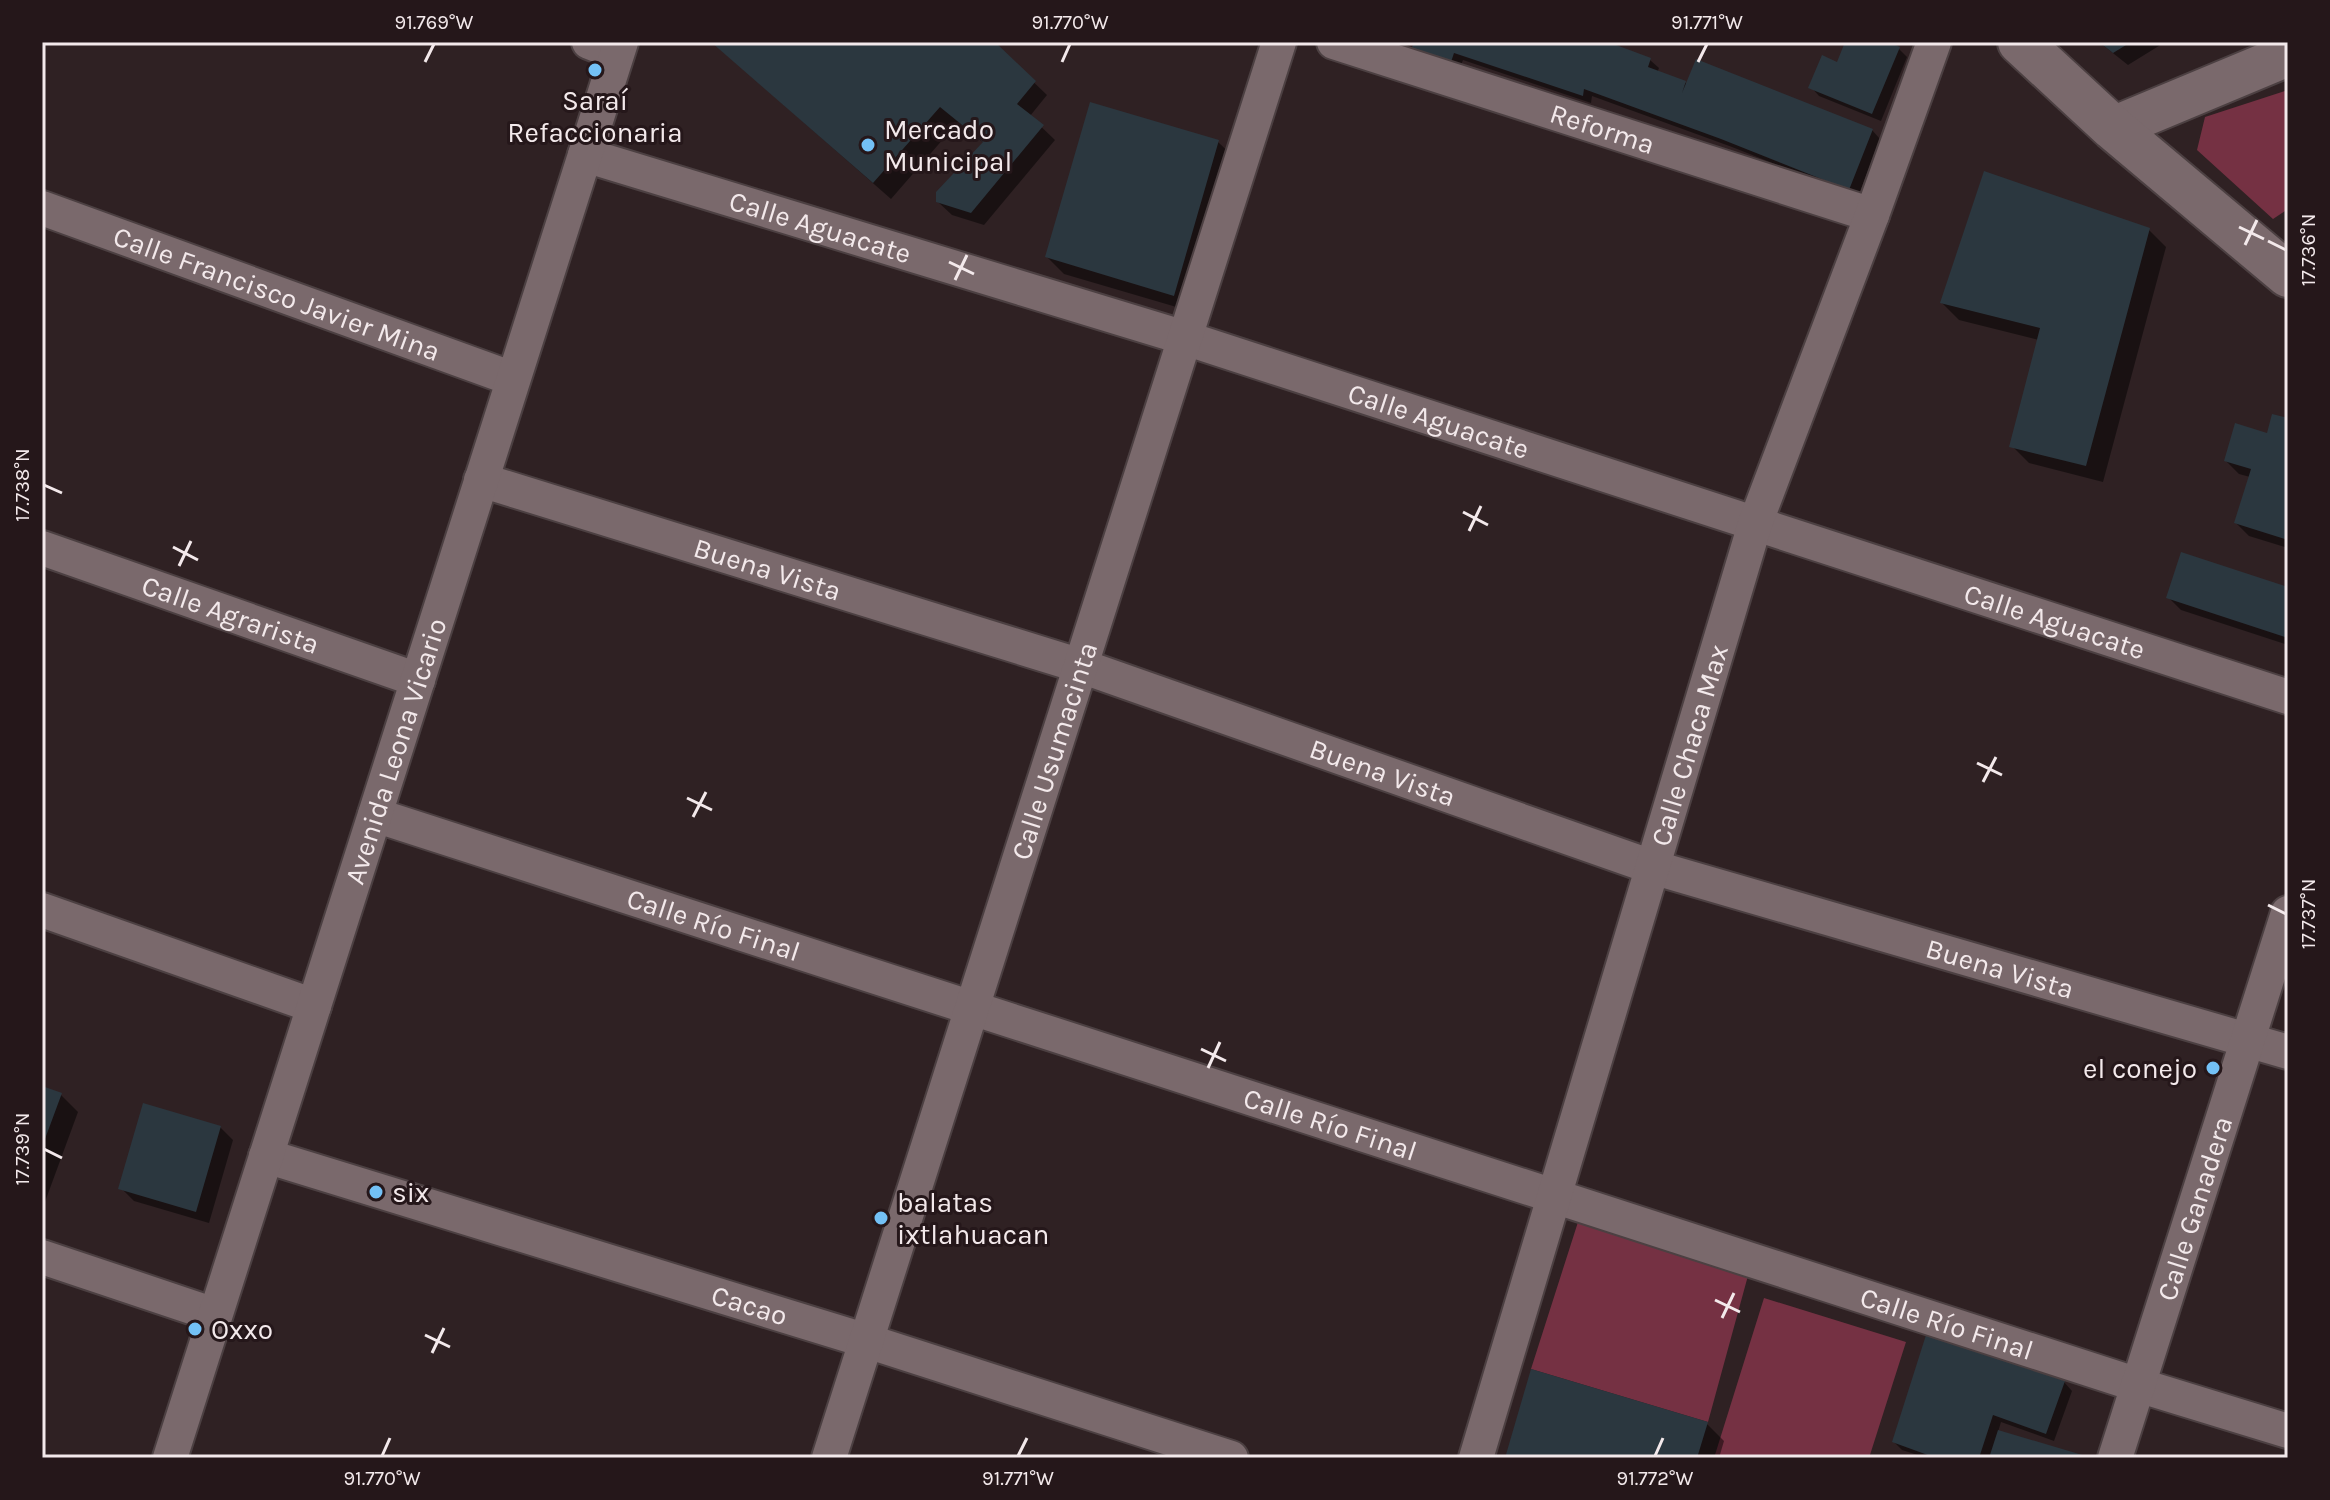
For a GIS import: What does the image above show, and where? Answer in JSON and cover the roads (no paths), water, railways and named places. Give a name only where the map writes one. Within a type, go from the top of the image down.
[{"type":"main road","points":[[2020,42],[2113,128],[2288,275]]},
{"type":"street","name":"Calle Usumacinta","points":[[829,1458],[1279,42]]},
{"type":"street","name":"Reforma","points":[[1334,42],[1872,215]]},
{"type":"street","name":"Calle Chaca Max","points":[[1476,1458],[1755,524],[1934,42]]},
{"type":"street","name":"Avenida Leona Vicario","points":[[170,1458],[585,155],[609,46]]},
{"type":"street","points":[[2113,128],[2288,55]]},
{"type":"street","name":"Calle Aguacate","points":[[585,155],[1185,338],[2288,697]]},
{"type":"street","name":"Calle Francisco Javier Mina","points":[[42,208],[513,379]]},
{"type":"street","name":"Buena Vista","points":[[481,480],[1081,666],[1652,867],[2288,1052]]},
{"type":"street","name":"Calle Agrarista","points":[[42,548],[418,680]]},
{"type":"street","name":"Calle Río Final","points":[[375,815],[1553,1197],[2288,1431]]},
{"type":"street","points":[[42,910],[314,1006]]},
{"type":"street","name":"Calle Ganadera","points":[[2115,1458],[2288,913]]},
{"type":"street","name":"Cacao","points":[[266,1156],[867,1341],[1231,1458]]},
{"type":"street","points":[[42,1257],[215,1315]]},
{"type":"place","name":"Saraí Refaccionaria","points":[[595,70]]},
{"type":"place","name":"Mercado Municipal","points":[[868,145]]},
{"type":"place","name":"el conejo","points":[[2213,1068]]},
{"type":"place","name":"six","points":[[376,1192]]},
{"type":"place","name":"balatas ixtlahuacan","points":[[881,1218]]},
{"type":"place","name":"Oxxo","points":[[195,1329]]}]
